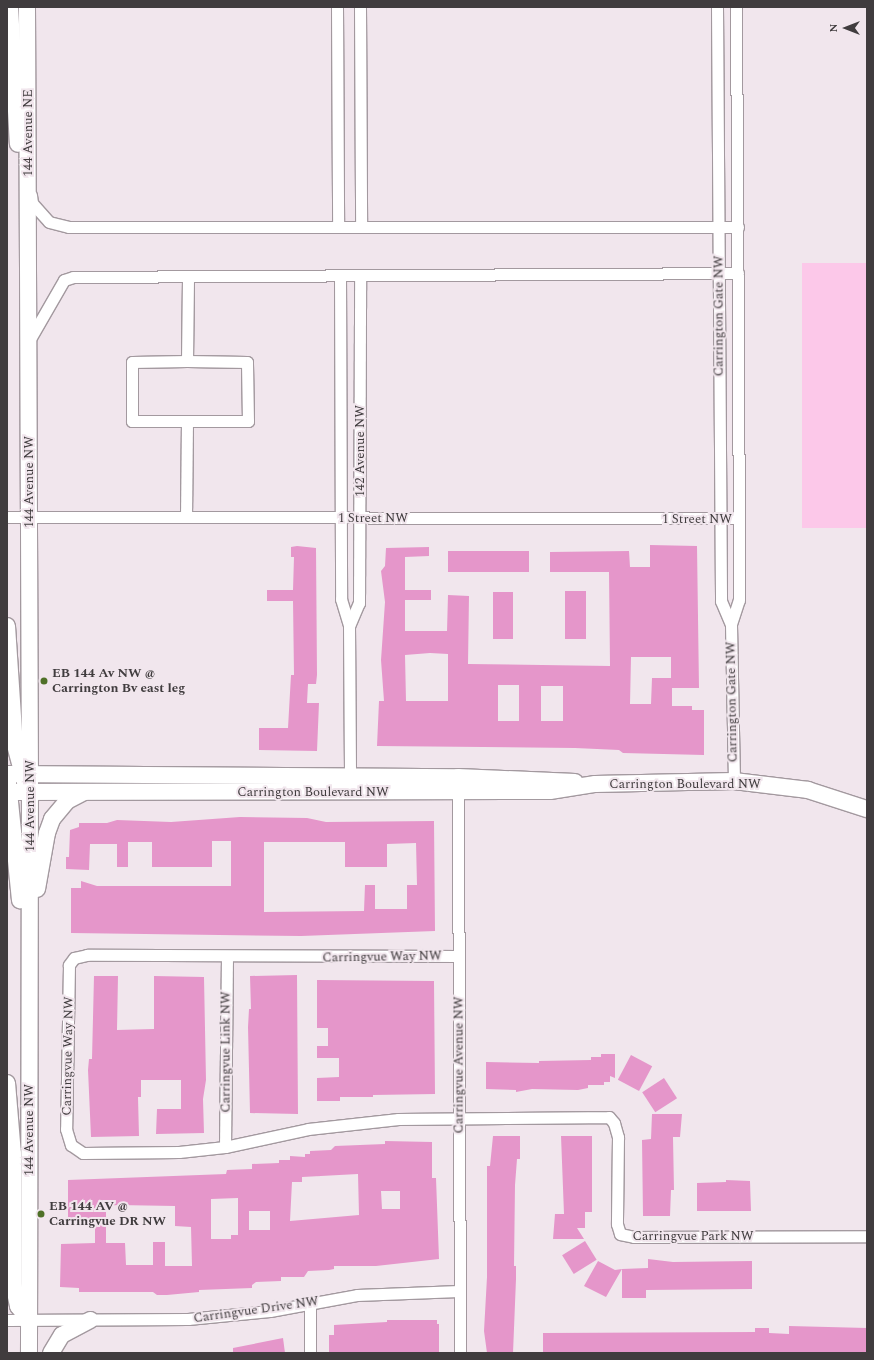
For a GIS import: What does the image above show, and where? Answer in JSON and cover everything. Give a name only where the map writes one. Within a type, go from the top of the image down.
[{"type":"main road","points":[[10,7],[12,64],[29,259]]},
{"type":"main road","name":"144 Avenue NE","points":[[27,7],[29,259]]},
{"type":"main road","name":"144 Avenue NW","points":[[29,259],[29,517],[14,781],[30,792],[29,1353]]},
{"type":"main road","points":[[7,626],[15,745],[14,781],[29,999]]},
{"type":"main road","name":"Carrington Boulevard NW","points":[[14,781],[350,776],[458,784]]},
{"type":"main road","name":"Carrington Boulevard NW","points":[[30,792],[350,792],[553,779],[595,784],[734,781],[808,790],[867,809]]},
{"type":"main road","points":[[30,936],[47,833],[52,819],[67,801],[85,791]]},
{"type":"main road","points":[[7,1083],[14,1154],[14,1284],[18,1306],[29,1320]]},
{"type":"main road","points":[[51,1353],[62,1335],[90,1320]]},
{"type":"street","points":[[337,7],[338,228]]},
{"type":"street","points":[[360,7],[361,227]]},
{"type":"street","name":"Carrington Gate NW","points":[[717,7],[721,601],[730,624],[734,781]]},
{"type":"street","name":"Carrington Gate NW","points":[[730,624],[739,600],[740,518],[736,7]]},
{"type":"street","points":[[28,183],[32,203],[40,214],[49,222],[60,226],[338,228],[738,227]]},
{"type":"street","points":[[29,341],[64,280],[73,277],[738,273]]},
{"type":"street","name":"142 Avenue NW","points":[[340,275],[340,599],[350,626],[350,792]]},
{"type":"street","name":"142 Avenue NW","points":[[350,626],[359,603],[361,518],[360,275]]},
{"type":"street","points":[[187,361],[188,276]]},
{"type":"street","points":[[132,362],[247,362],[248,421],[187,422],[132,421],[132,362]]},
{"type":"street","points":[[186,517],[187,422]]},
{"type":"street","name":"1 Street NW","points":[[7,517],[740,518]]},
{"type":"street","name":"Carringvue Avenue NW","points":[[458,784],[460,1353]]},
{"type":"street","name":"Carringvue Way NW","points":[[459,956],[226,958],[78,956],[71,961],[66,1129],[71,1145],[83,1153],[179,1152],[225,1147],[321,1127],[398,1119],[459,1116]]},
{"type":"street","name":"Carringvue Link NW","points":[[225,1147],[226,958]]},
{"type":"street","name":"Carringvue Park NW","points":[[459,1116],[609,1117],[614,1123],[618,1137],[617,1224],[620,1234],[634,1237],[867,1236]]},
{"type":"street","name":"Carringvue Drive NW","points":[[7,1320],[206,1318],[380,1292],[459,1291]]},
{"type":"street","points":[[310,1303],[310,1353]]},
{"type":"shaded area","points":[[802,263],[867,263],[867,528],[802,528]]},
{"type":"building","points":[[650,545],[697,546],[699,688],[672,688],[672,706],[692,706],[692,710],[704,710],[704,755],[623,753],[619,750],[575,748],[377,746],[379,701],[384,701],[381,660],[385,602],[381,571],[385,566],[386,548],[429,547],[429,556],[405,557],[405,590],[431,590],[431,600],[405,600],[405,631],[447,631],[448,595],[469,596],[468,664],[610,666],[609,572],[550,572],[550,552],[629,551],[630,567],[650,567]],"holes":[[[430,653],[448,654],[448,701],[406,701],[405,655]],[[631,657],[671,657],[671,678],[652,678],[651,704],[630,704]],[[498,685],[519,685],[519,721],[498,721]],[[541,686],[563,686],[563,721],[541,721]]]},
{"type":"building","points":[[297,546],[316,548],[317,675],[316,684],[308,684],[307,703],[319,703],[317,751],[259,750],[259,728],[288,728],[291,675],[294,675],[293,601],[267,601],[267,590],[293,590],[294,557],[291,557],[291,547]]},
{"type":"building","points":[[448,551],[529,551],[529,572],[448,572]]},
{"type":"building","points":[[565,591],[586,591],[586,639],[565,639]]},
{"type":"building","points":[[493,592],[513,592],[513,639],[493,639]]},
{"type":"building","points":[[240,817],[307,818],[326,822],[434,821],[435,931],[301,936],[71,933],[71,888],[81,888],[81,881],[97,886],[231,886],[231,841],[212,841],[212,867],[152,867],[152,842],[128,842],[128,867],[117,867],[117,844],[90,844],[89,870],[66,869],[66,857],[69,857],[70,830],[79,827],[79,823],[107,823],[117,820],[171,822]],"holes":[[[264,842],[345,842],[345,867],[387,867],[387,844],[416,843],[417,885],[407,885],[407,909],[375,909],[375,885],[365,885],[364,911],[264,912]]]},
{"type":"building","points":[[297,975],[298,1114],[250,1113],[248,1027],[249,1009],[251,1009],[250,976]]},
{"type":"building","points":[[94,976],[118,976],[117,1030],[154,1029],[154,976],[204,977],[206,1080],[203,1099],[204,1133],[156,1134],[157,1109],[181,1109],[181,1080],[141,1080],[141,1097],[138,1097],[139,1136],[91,1137],[88,1070],[89,1059],[92,1059]]},
{"type":"building","points":[[317,980],[434,981],[435,1094],[373,1095],[373,1097],[340,1097],[340,1101],[317,1101],[317,1078],[339,1077],[339,1058],[317,1058],[317,1046],[328,1046],[328,1028],[317,1028]]},
{"type":"building","points":[[601,1054],[615,1054],[615,1078],[610,1076],[610,1082],[604,1082],[604,1085],[588,1085],[588,1088],[578,1090],[532,1089],[516,1092],[516,1090],[486,1089],[486,1062],[539,1063],[539,1061],[591,1060],[591,1057],[601,1057]]},
{"type":"building","points":[[631,1055],[652,1066],[639,1091],[618,1080]]},
{"type":"building","points":[[664,1078],[677,1098],[655,1112],[642,1092]]},
{"type":"building","points":[[652,1114],[682,1114],[680,1137],[673,1137],[674,1190],[671,1190],[670,1216],[643,1216],[642,1140],[651,1139]]},
{"type":"building","points":[[493,1136],[520,1136],[520,1159],[517,1159],[515,1185],[514,1266],[516,1266],[516,1279],[513,1353],[487,1353],[484,1331],[487,1277],[487,1166],[490,1166]]},
{"type":"building","points":[[561,1136],[592,1136],[592,1212],[585,1212],[585,1228],[577,1228],[584,1239],[553,1239],[555,1214],[564,1214]]},
{"type":"building","points":[[385,1141],[432,1142],[432,1178],[436,1178],[439,1259],[376,1266],[334,1266],[334,1269],[329,1270],[308,1271],[304,1277],[281,1277],[281,1281],[256,1282],[252,1285],[252,1288],[199,1290],[199,1292],[167,1295],[157,1295],[153,1292],[79,1292],[79,1288],[60,1287],[61,1244],[95,1243],[95,1224],[68,1224],[68,1180],[226,1174],[227,1170],[252,1169],[252,1164],[279,1163],[279,1160],[290,1160],[290,1156],[305,1157],[305,1154],[310,1154],[310,1151],[331,1150],[335,1146],[385,1144]],"holes":[[[358,1174],[359,1215],[290,1221],[292,1182],[302,1182],[302,1177]],[[381,1191],[400,1191],[400,1209],[382,1209]],[[238,1198],[238,1235],[231,1235],[231,1239],[211,1239],[211,1199]],[[106,1206],[175,1206],[175,1226],[191,1227],[192,1266],[165,1266],[165,1242],[153,1242],[153,1265],[126,1265],[125,1243],[106,1243]],[[249,1211],[270,1211],[270,1230],[249,1230]]]},
{"type":"building","points":[[726,1180],[750,1181],[751,1211],[697,1211],[697,1183],[726,1182]]},
{"type":"building","points":[[585,1241],[597,1260],[574,1274],[562,1255]]},
{"type":"building","points":[[648,1259],[673,1262],[752,1261],[752,1289],[646,1290],[646,1298],[622,1298],[622,1269],[648,1268]]},
{"type":"building","points":[[598,1261],[615,1270],[622,1269],[606,1297],[584,1286]]},
{"type":"building","points":[[387,1320],[437,1320],[437,1324],[439,1324],[439,1352],[329,1353],[329,1335],[334,1335],[334,1325],[387,1322]]},
{"type":"building","points":[[789,1326],[867,1328],[867,1353],[543,1353],[543,1333],[755,1332],[755,1328],[769,1328],[769,1333],[789,1334]]},
{"type":"building","points":[[283,1338],[285,1353],[233,1353],[233,1348]]},
{"type":"place","name":"EB 144 Av NW @ Carrington Bv east leg","points":[[44,681]]},
{"type":"place","name":"EB 144 AV @ Carringvue DR NW","points":[[41,1214]]}]
